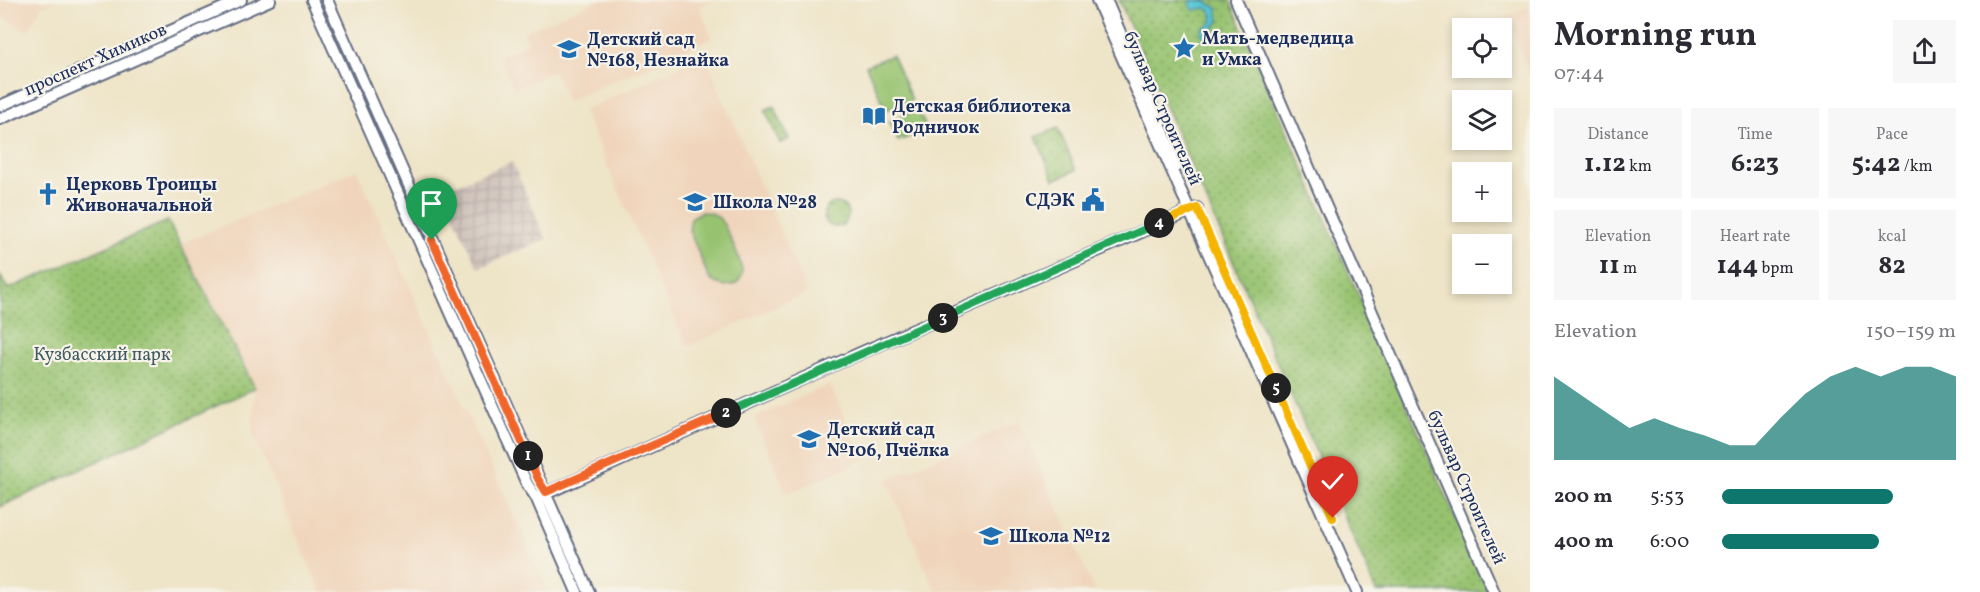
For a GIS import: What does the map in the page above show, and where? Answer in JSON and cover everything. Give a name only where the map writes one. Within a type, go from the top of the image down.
[{"type":"main road","name":"проспект Химиков","points":[[0,106],[241,0]]},
{"type":"main road","name":"проспект Химиков","points":[[0,119],[270,0]]},
{"type":"main road","points":[[312,0],[526,484],[541,495],[590,592]]},
{"type":"main road","points":[[327,0],[538,479],[541,495],[577,592]]},
{"type":"main road","name":"бульвар Строителей","points":[[1097,0],[1365,592]]},
{"type":"main road","name":"бульвар Строителей","points":[[1106,0],[1357,592]]},
{"type":"main road","name":"бульвар Строителей","points":[[1236,0],[1494,592]]},
{"type":"main road","points":[[541,495],[865,351],[1194,210]]},
{"type":"shaded area","points":[[0,0],[58,0],[41,7],[28,31],[0,16]]},
{"type":"shaded area","points":[[598,0],[714,0],[699,7],[712,38],[567,101],[554,71],[514,89],[499,56],[528,43],[524,32]]},
{"type":"shaded area","points":[[1530,6],[1530,78],[1512,27],[1512,18],[1508,16]]},
{"type":"shaded area","name":"Школа №28","points":[[705,56],[807,293],[687,347],[583,110]]},
{"type":"shaded area","points":[[512,162],[546,239],[478,268],[442,190]]},
{"type":"shaded area","points":[[357,170],[548,592],[321,592],[252,432],[255,388],[180,244]]},
{"type":"shaded area","name":"Детский сад №106, Пчёлка","points":[[830,384],[863,460],[787,494],[754,418]]},
{"type":"shaded area","name":"Школа №12","points":[[1019,421],[1095,592],[936,592],[887,480]]},
{"type":"green space","points":[[1119,0],[1230,0],[1488,592],[1377,592]]},
{"type":"green space","points":[[892,55],[912,100],[886,110],[866,66]]},
{"type":"green space","points":[[774,106],[789,139],[780,143],[765,110]]},
{"type":"green space","points":[[918,109],[927,130],[898,141],[889,121]]},
{"type":"green space","points":[[1058,128],[1076,170],[1054,180],[1036,137]]},
{"type":"green space","points":[[836,203],[841,204],[847,210],[847,220],[841,226],[836,227],[831,226],[825,220],[824,215],[825,210],[831,204]]},
{"type":"green space","points":[[701,212],[718,217],[733,244],[742,273],[740,279],[733,285],[717,284],[709,278],[689,230],[691,218]]},
{"type":"green space","name":"Кузбасский парк","points":[[168,221],[255,388],[0,507],[0,276],[8,289]]},
{"type":"water","points":[[1193,0],[1207,2],[1217,8],[1219,20],[1209,37],[1204,37],[1201,33],[1203,28],[1212,22],[1213,16],[1206,8],[1193,10],[1189,4]]},
{"type":"place","name":"Мать-медведица и Умка","points":[[1184,48]]},
{"type":"place","name":"Детский сад №168, Незнайка","points":[[569,49]]},
{"type":"place","name":"Детская библиотека Родничок","points":[[874,116]]},
{"type":"place","name":"Церковь Троицы Живоначальной","points":[[48,194]]},
{"type":"place","name":"СДЭК","points":[[1093,200]]},
{"type":"place","name":"Школа №28","points":[[695,202]]},
{"type":"place","name":"Детский сад №106, Пчёлка","points":[[809,439]]},
{"type":"place","name":"Школа №12","points":[[991,536]]},
{"type":"route","points":[[432,240],[538,479],[546,492],[1197,208],[1333,518]]}]
